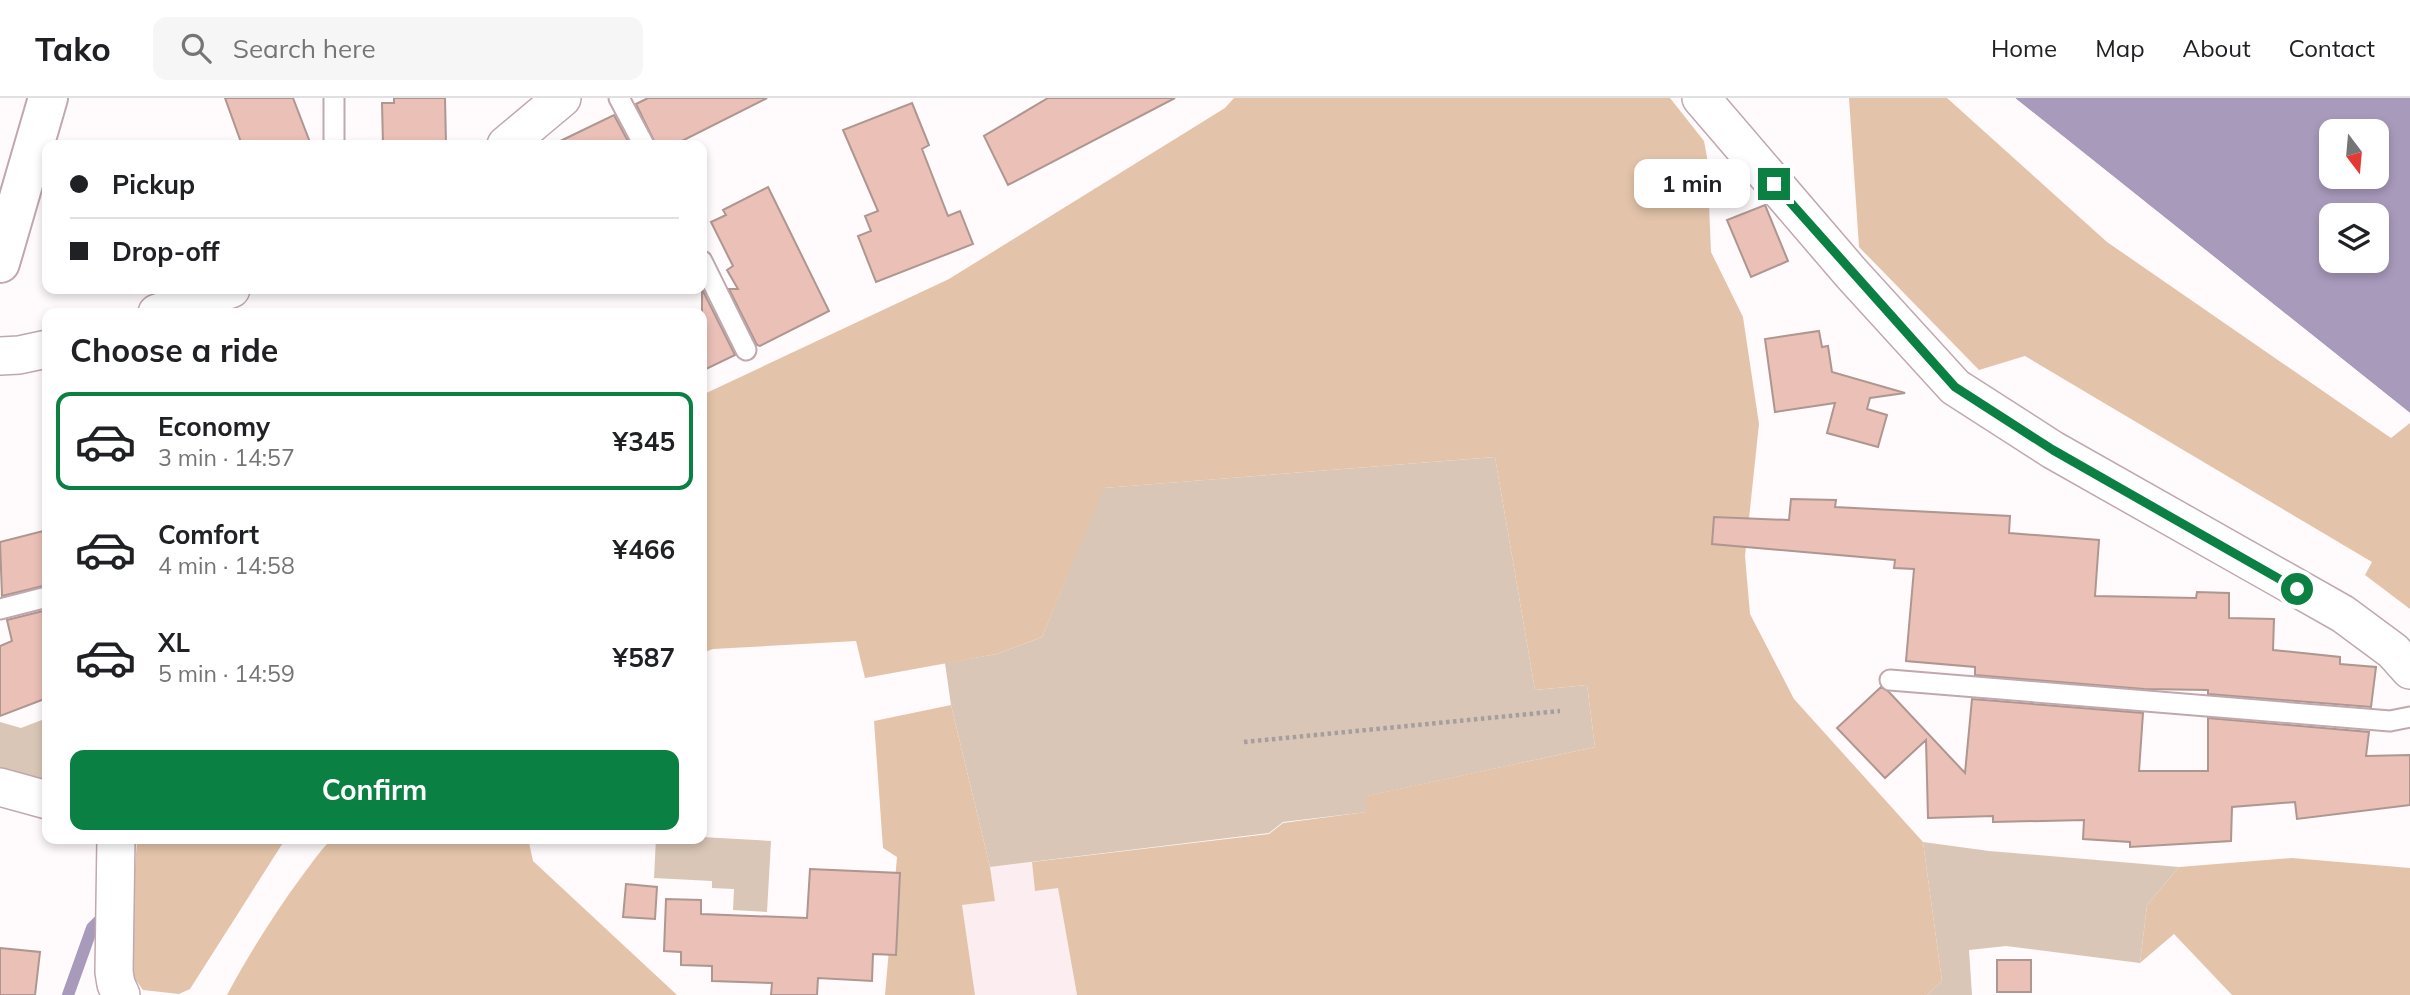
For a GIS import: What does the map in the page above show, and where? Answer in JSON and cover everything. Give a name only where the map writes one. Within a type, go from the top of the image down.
[{"type":"street","points":[[0,263],[48,98]]},
{"type":"street","points":[[512,140],[562,98]]},
{"type":"street","points":[[1701,98],[1851,273],[1955,387],[2053,450],[2343,614],[2393,651],[2410,670]]},
{"type":"street","points":[[172,308],[216,294]]},
{"type":"street","points":[[0,356],[42,350]]},
{"type":"street","points":[[0,788],[42,799]]},
{"type":"street","points":[[116,844],[114,972],[121,995]]},
{"type":"lane","points":[[334,98],[334,140]]},
{"type":"lane","points":[[619,98],[640,140]]},
{"type":"lane","points":[[707,271],[746,350]]},
{"type":"lane","points":[[0,609],[42,598]]},
{"type":"lane","points":[[1891,680],[2390,721],[2410,717]]},
{"type":"path","points":[[1244,743],[1560,711]]},
{"type":"shaded area","points":[[1234,98],[1670,98],[1704,141],[1711,252],[1743,317],[1759,424],[1745,556],[1750,614],[1794,699],[1923,842],[1942,981],[1927,995],[1077,995],[1058,888],[1035,891],[1032,862],[1269,834],[1283,823],[1366,812],[1366,796],[1595,747],[1587,685],[1535,690],[1495,457],[1104,488],[1042,637],[997,654],[865,678],[856,641],[707,651],[707,393],[949,279],[1225,108]]},
{"type":"shaded area","points":[[1849,98],[1947,98],[2107,242],[2391,438],[2410,423],[2410,609],[2365,575],[2372,562],[2025,356],[1979,370],[1859,247]]},
{"type":"shaded area","points":[[2015,98],[2410,98],[2410,413]]},
{"type":"shaded area","points":[[1495,457],[1535,690],[1587,685],[1595,747],[1367,796],[1367,812],[1283,822],[1269,833],[990,867],[951,705],[945,663],[997,654],[1042,637],[1103,488]]},
{"type":"shaded area","points":[[951,705],[990,867],[995,901],[962,905],[975,995],[885,995],[897,857],[883,848],[874,721]]},
{"type":"shaded area","points":[[42,720],[42,784],[0,773],[0,722],[21,728]]},
{"type":"shaded area","points":[[707,837],[771,841],[767,912],[733,910],[734,889],[712,888],[712,881],[654,878],[656,844],[707,844]]},
{"type":"shaded area","points":[[1923,842],[1989,851],[2179,867],[2147,905],[2140,963],[2006,946],[1969,950],[1972,995],[1927,995],[1942,981]]},
{"type":"shaded area","points":[[137,844],[282,844],[190,989],[179,994],[143,990],[126,966]]},
{"type":"shaded area","points":[[327,844],[529,844],[533,861],[677,995],[227,995],[253,949]]},
{"type":"shaded area","points":[[2292,858],[2410,868],[2410,995],[2232,995],[2174,934],[2140,963],[2147,905],[2179,867]]},
{"type":"shaded area","points":[[1032,862],[1035,890],[1058,887],[1077,995],[975,995],[961,905],[995,901],[990,867]]},
{"type":"pier","points":[[2011,98],[2015,98],[2410,413],[2410,417]]},
{"type":"building","points":[[225,98],[293,98],[309,140],[240,140]]},
{"type":"building","points":[[394,98],[445,98],[446,140],[383,140],[382,103],[394,103]]},
{"type":"building","points":[[648,98],[767,98],[684,140],[654,140],[636,104]]},
{"type":"building","points":[[1048,98],[1175,98],[1008,185],[984,136]]},
{"type":"building","points":[[912,103],[929,145],[922,149],[948,216],[960,211],[973,244],[876,282],[858,236],[871,231],[865,216],[878,211],[843,130]]},
{"type":"building","points":[[614,115],[627,140],[562,140]]},
{"type":"building","points":[[768,187],[829,311],[760,346],[757,345],[729,289],[738,289],[727,270],[733,266],[711,222],[726,215],[723,210]]},
{"type":"building","points":[[1765,205],[1788,261],[1751,277],[1727,220]]},
{"type":"building","points":[[702,294],[704,294],[735,355],[707,369],[707,308],[702,308]]},
{"type":"building","points":[[1819,331],[1822,347],[1828,346],[1832,372],[1905,393],[1870,398],[1867,409],[1887,415],[1878,447],[1827,433],[1835,403],[1775,412],[1765,339]]},
{"type":"building","points":[[1791,499],[1836,500],[1835,507],[2010,516],[2009,533],[2099,540],[2095,596],[2196,598],[2197,592],[2229,593],[2229,618],[2274,619],[2273,650],[2340,657],[2340,664],[2376,667],[2371,707],[2208,694],[2208,690],[2144,689],[1975,675],[1975,667],[1906,661],[1914,569],[1894,568],[1895,560],[1712,544],[1714,517],[1789,520]]},
{"type":"building","points":[[42,531],[42,586],[2,596],[0,542]]},
{"type":"building","points":[[42,611],[42,700],[0,716],[0,646],[12,641],[7,620]]},
{"type":"building","points":[[1881,687],[1889,692],[1965,773],[1972,699],[2143,713],[2139,771],[2208,771],[2208,718],[2369,732],[2366,756],[2410,755],[2410,805],[2297,819],[2295,802],[2232,807],[2231,841],[2130,847],[2130,842],[2083,839],[2084,820],[1993,822],[1993,816],[1928,818],[1926,740],[1885,778],[1837,728]]},
{"type":"building","points":[[810,869],[900,873],[896,955],[873,954],[872,981],[818,978],[817,995],[771,995],[772,983],[712,981],[712,966],[681,965],[681,952],[664,951],[666,899],[701,900],[701,914],[807,918]]},
{"type":"building","points":[[626,884],[657,887],[655,919],[623,917]]},
{"type":"building","points":[[0,948],[40,952],[35,995],[0,995]]},
{"type":"building","points":[[1997,960],[2031,960],[2031,992],[1997,992]]},
{"type":"waterway","points":[[68,995],[92,928],[102,918]]},
{"type":"route","points":[[1774,184],[1955,387],[2053,450],[2297,589]]}]
